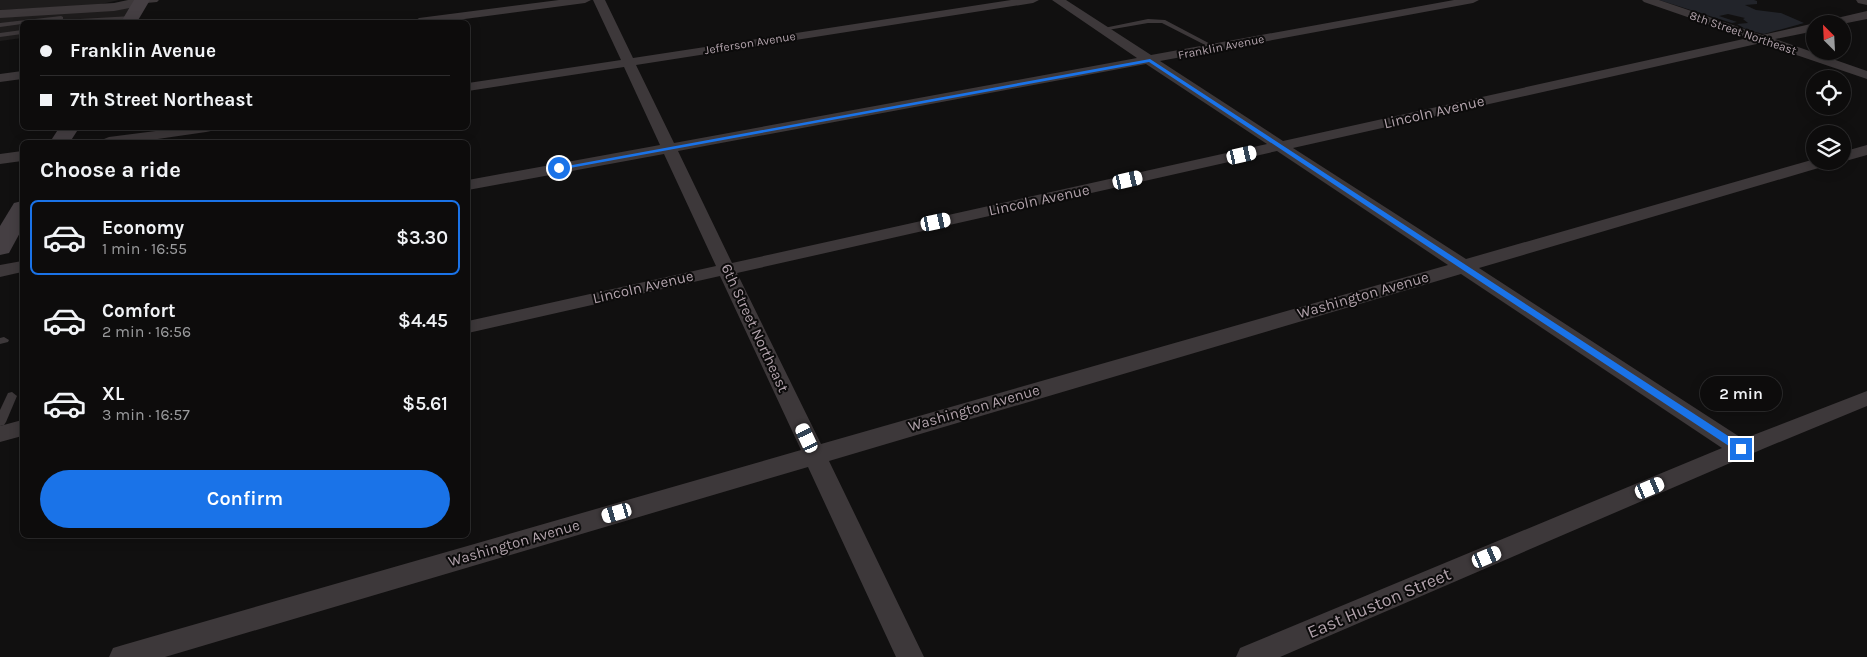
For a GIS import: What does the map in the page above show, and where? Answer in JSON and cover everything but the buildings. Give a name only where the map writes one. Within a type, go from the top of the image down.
[{"type":"main road","points":[[130,20],[145,1]]},
{"type":"main road","points":[[0,248],[20,212]]},
{"type":"street","points":[[434,20],[585,0]]},
{"type":"street","name":"6th Street Northeast","points":[[599,0],[910,657]]},
{"type":"street","name":"Jefferson Avenue","points":[[470,87],[1033,0]]},
{"type":"street","points":[[1058,0],[1741,449]]},
{"type":"street","name":"Franklin Avenue","points":[[470,185],[1473,0]]},
{"type":"street","name":"8th Street Northeast","points":[[1648,0],[1867,75]]},
{"type":"street","points":[[0,14],[63,18],[145,1]]},
{"type":"street","points":[[1851,19],[1867,15]]},
{"type":"street","name":"Lincoln Avenue","points":[[470,327],[1806,29]]},
{"type":"street","points":[[0,78],[20,76]]},
{"type":"street","points":[[123,140],[192,130]]},
{"type":"street","points":[[1851,154],[1867,150]]},
{"type":"street","points":[[0,159],[20,156]]},
{"type":"street","name":"Washington Avenue","points":[[123,657],[1806,167]]},
{"type":"street","points":[[0,271],[20,267]]},
{"type":"street","name":"East Huston Street","points":[[1250,657],[1741,449],[1867,398]]},
{"type":"street","points":[[0,434],[20,429]]},
{"type":"lane","points":[[45,20],[63,18],[130,20]]},
{"type":"lane","points":[[1102,29],[1148,21],[1164,21],[1215,48]]},
{"type":"lane","points":[[0,25],[20,23]]},
{"type":"lane","points":[[0,35],[20,32]]},
{"type":"lane","points":[[0,422],[12,396]]},
{"type":"shaded area","points":[[0,0],[119,0],[97,5],[0,10]]},
{"type":"shaded area","points":[[1659,0],[1754,0],[1757,1],[1757,4],[1745,5],[1756,10],[1781,13],[1804,23],[1764,34],[1747,30],[1737,24],[1748,23],[1743,19],[1745,18],[1728,14],[1719,16],[1737,22],[1732,23]]},
{"type":"shaded area","points":[[136,4],[125,20],[20,20],[20,38],[0,41],[0,15]]},
{"type":"route","points":[[559,168],[1150,60],[1741,449]]}]
